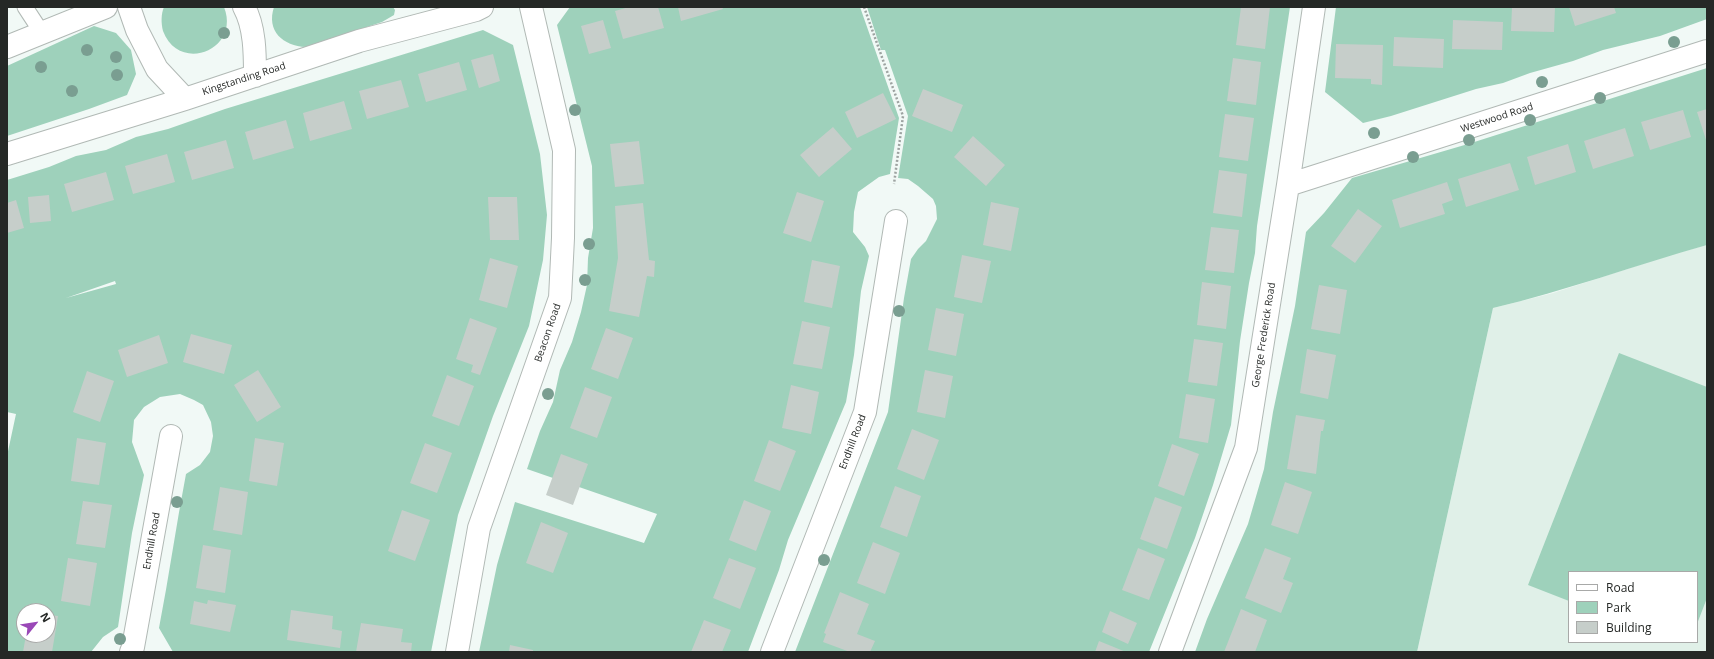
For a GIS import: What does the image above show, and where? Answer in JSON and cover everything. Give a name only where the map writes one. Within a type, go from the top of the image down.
[{"type":"street","points":[[7,47],[106,7]]},
{"type":"street","points":[[129,7],[137,30],[157,69],[185,99]]},
{"type":"street","points":[[244,7],[255,50],[255,76]]},
{"type":"street","name":"Kingstanding Road","points":[[7,154],[185,99],[358,41],[476,10],[482,7]]},
{"type":"street","name":"Beacon Road","points":[[457,652],[479,528],[560,298],[563,238],[564,150],[531,7]]},
{"type":"street","name":"George Frederick Road","points":[[1170,652],[1246,448],[1288,185],[1314,7]]},
{"type":"street","name":"Westwood Road","points":[[1288,185],[1707,52]]},
{"type":"street","name":"Endhill Road","points":[[772,652],[866,412],[896,221]]},
{"type":"street","name":"Endhill Road","points":[[133,650],[171,436]]},
{"type":"lane","points":[[25,7],[42,33]]},
{"type":"path","points":[[864,7],[903,116],[894,184]]},
{"type":"shaded area","points":[[1707,245],[1707,652],[1417,652],[1493,308],[1553,293],[1670,255]]},
{"type":"green space","points":[[164,7],[224,7],[227,22],[224,35],[216,45],[206,51],[194,54],[182,51],[171,44],[163,31],[162,13]]},
{"type":"green space","points":[[274,7],[393,7],[395,10],[394,15],[382,22],[306,47],[290,44],[278,36],[272,23]]},
{"type":"green space","points":[[570,7],[860,7],[899,118],[890,174],[879,177],[858,192],[854,212],[853,232],[865,247],[869,256],[861,291],[854,355],[846,402],[788,540],[779,570],[748,652],[479,652],[497,565],[515,502],[644,543],[657,514],[527,469],[540,431],[553,402],[560,370],[572,342],[581,312],[587,285],[588,258],[593,228],[592,166],[557,25]]},
{"type":"green space","points":[[867,7],[1290,7],[1257,226],[1255,253],[1240,341],[1231,425],[1195,538],[1149,652],[795,652],[888,412],[911,259],[926,241],[937,219],[936,206],[933,199],[908,179],[898,178],[908,116],[885,50],[881,50]]},
{"type":"green space","points":[[1336,7],[1707,7],[1707,19],[1660,36],[1603,50],[1503,83],[1476,89],[1391,116],[1363,123],[1325,92]]},
{"type":"green space","points":[[94,26],[116,33],[131,50],[136,74],[127,95],[7,136],[7,66]]},
{"type":"green space","points":[[483,30],[513,45],[540,154],[547,215],[543,260],[529,326],[493,416],[458,515],[431,652],[173,652],[159,628],[182,493],[186,474],[200,465],[210,452],[213,436],[211,422],[203,405],[180,394],[160,397],[144,407],[134,420],[132,442],[144,475],[132,533],[118,627],[103,637],[91,652],[7,652],[7,456],[16,414],[7,412],[7,180],[49,167],[76,156],[106,150],[136,137],[168,129],[225,109]],"holes":[[[115,281],[116,284],[66,298]]]},
{"type":"green space","points":[[1707,68],[1707,245],[1547,294],[1493,308],[1417,652],[1195,652],[1207,619],[1248,524],[1264,469],[1273,412],[1295,306],[1306,232],[1324,213],[1352,178],[1468,144]]},
{"type":"green space","points":[[1619,353],[1707,387],[1707,598],[1698,621],[1698,571],[1568,571],[1568,601],[1528,585]]},
{"type":"building","points":[[629,7],[658,7],[664,28],[623,39],[615,11]]},
{"type":"building","points":[[678,7],[722,7],[723,9],[681,21]]},
{"type":"building","points":[[1241,7],[1270,7],[1265,49],[1236,45]]},
{"type":"building","points":[[1512,7],[1555,7],[1554,32],[1511,31]]},
{"type":"building","points":[[1569,7],[1614,7],[1616,13],[1575,26]]},
{"type":"building","points":[[603,20],[611,48],[589,54],[581,26]]},
{"type":"building","points":[[1453,20],[1503,22],[1502,50],[1452,49]]},
{"type":"building","points":[[1394,37],[1444,39],[1443,68],[1393,66]]},
{"type":"building","points":[[1336,44],[1383,45],[1382,85],[1371,84],[1371,79],[1335,78]]},
{"type":"building","points":[[493,54],[500,81],[479,88],[471,60]]},
{"type":"building","points":[[1233,58],[1261,62],[1256,105],[1227,101]]},
{"type":"building","points":[[459,62],[467,90],[426,102],[418,74]]},
{"type":"building","points":[[401,80],[409,107],[367,119],[359,91]]},
{"type":"building","points":[[923,89],[963,105],[952,132],[912,116]]},
{"type":"building","points":[[883,93],[896,119],[857,138],[845,112]]},
{"type":"building","points":[[344,101],[352,129],[310,141],[303,113]]},
{"type":"building","points":[[1707,109],[1707,143],[1697,112]]},
{"type":"building","points":[[1683,110],[1691,137],[1650,150],[1641,122]]},
{"type":"building","points":[[1225,114],[1254,118],[1248,161],[1219,157]]},
{"type":"building","points":[[286,120],[294,148],[253,160],[245,132]]},
{"type":"building","points":[[833,127],[852,149],[819,177],[800,155]]},
{"type":"building","points":[[1625,128],[1634,156],[1593,169],[1584,141]]},
{"type":"building","points":[[973,136],[1005,165],[986,186],[954,157]]},
{"type":"building","points":[[226,140],[234,168],[192,180],[184,152]]},
{"type":"building","points":[[639,141],[644,184],[615,187],[610,144]]},
{"type":"building","points":[[1568,144],[1576,172],[1535,185],[1527,157]]},
{"type":"building","points":[[167,154],[175,182],[133,194],[125,166]]},
{"type":"building","points":[[1510,163],[1519,190],[1466,207],[1458,179]]},
{"type":"building","points":[[1219,170],[1247,174],[1242,217],[1213,213]]},
{"type":"building","points":[[106,172],[114,200],[72,212],[64,184]]},
{"type":"building","points":[[1447,182],[1453,200],[1442,204],[1445,214],[1400,228],[1392,200]]},
{"type":"building","points":[[797,192],[824,201],[811,242],[783,233]]},
{"type":"building","points":[[49,195],[51,221],[30,223],[28,197]]},
{"type":"building","points":[[488,197],[517,197],[519,240],[490,240]]},
{"type":"building","points":[[16,200],[24,228],[7,233],[7,203]]},
{"type":"building","points":[[991,202],[1019,208],[1011,251],[983,245]]},
{"type":"building","points":[[643,203],[649,260],[655,261],[654,277],[647,276],[639,317],[609,311],[618,258],[615,206]]},
{"type":"building","points":[[1358,209],[1382,226],[1355,263],[1331,246]]},
{"type":"building","points":[[1211,227],[1239,230],[1234,273],[1205,270]]},
{"type":"building","points":[[962,255],[991,261],[982,303],[954,297]]},
{"type":"building","points":[[490,258],[518,266],[507,308],[479,300]]},
{"type":"building","points":[[812,260],[840,266],[832,308],[804,302]]},
{"type":"building","points":[[1202,282],[1231,286],[1226,329],[1197,325]]},
{"type":"building","points":[[1319,285],[1347,290],[1340,334],[1311,329]]},
{"type":"building","points":[[936,308],[964,314],[956,356],[928,350]]},
{"type":"building","points":[[470,318],[497,328],[480,375],[471,372],[473,365],[456,359]]},
{"type":"building","points":[[802,321],[830,327],[822,369],[793,364]]},
{"type":"building","points":[[606,328],[633,338],[618,379],[591,369]]},
{"type":"building","points":[[191,334],[232,345],[224,374],[183,362]]},
{"type":"building","points":[[159,335],[168,363],[127,377],[118,350]]},
{"type":"building","points":[[1194,339],[1223,343],[1217,386],[1188,382]]},
{"type":"building","points":[[1307,349],[1336,355],[1328,399],[1300,393]]},
{"type":"building","points":[[258,370],[281,407],[257,422],[234,385]]},
{"type":"building","points":[[925,370],[953,376],[945,418],[917,412]]},
{"type":"building","points":[[87,371],[114,381],[100,422],[73,412]]},
{"type":"building","points":[[447,375],[474,386],[459,426],[432,416]]},
{"type":"building","points":[[791,385],[819,392],[811,434],[782,428]]},
{"type":"building","points":[[585,387],[612,397],[597,438],[570,428]]},
{"type":"building","points":[[1186,394],[1215,399],[1208,443],[1179,438]]},
{"type":"building","points":[[1296,415],[1325,420],[1323,431],[1321,431],[1316,474],[1287,469]]},
{"type":"building","points":[[912,429],[939,440],[924,480],[897,469]]},
{"type":"building","points":[[77,438],[106,443],[99,485],[71,481]]},
{"type":"building","points":[[255,438],[284,443],[277,486],[249,481]]},
{"type":"building","points":[[769,440],[796,451],[780,491],[754,481]]},
{"type":"building","points":[[425,443],[452,453],[437,493],[410,483]]},
{"type":"building","points":[[1172,444],[1199,454],[1184,496],[1158,486]]},
{"type":"building","points":[[561,454],[588,464],[573,505],[546,495]]},
{"type":"building","points":[[1285,482],[1312,492],[1298,534],[1271,525]]},
{"type":"building","points":[[895,486],[921,496],[907,537],[880,527]]},
{"type":"building","points":[[220,487],[248,492],[242,535],[213,530]]},
{"type":"building","points":[[1155,497],[1182,507],[1167,549],[1140,539]]},
{"type":"building","points":[[744,500],[771,511],[756,551],[729,540]]},
{"type":"building","points":[[83,501],[112,505],[105,548],[76,544]]},
{"type":"building","points":[[402,510],[430,520],[415,561],[388,551]]},
{"type":"building","points":[[541,522],[568,533],[553,573],[526,563]]},
{"type":"building","points":[[873,542],[900,553],[885,594],[857,583]]},
{"type":"building","points":[[203,545],[231,550],[225,593],[196,588]]},
{"type":"building","points":[[1138,548],[1165,559],[1149,600],[1122,590]]},
{"type":"building","points":[[1265,548],[1291,558],[1283,579],[1293,583],[1281,613],[1245,598]]},
{"type":"building","points":[[68,558],[97,563],[90,606],[61,601]]},
{"type":"building","points":[[729,558],[756,568],[740,609],[713,598]]},
{"type":"building","points":[[840,592],[869,604],[857,634],[875,641],[870,652],[850,652],[823,642],[826,634],[824,633]]},
{"type":"building","points":[[208,600],[236,605],[230,632],[190,624],[194,601],[207,604]]},
{"type":"building","points":[[1241,609],[1267,620],[1255,652],[1224,652]]},
{"type":"building","points":[[291,610],[333,616],[332,629],[342,631],[340,648],[287,640]]},
{"type":"building","points":[[1110,611],[1137,623],[1128,644],[1102,632]]},
{"type":"building","points":[[56,616],[58,616],[56,628]]},
{"type":"building","points":[[704,620],[731,630],[722,652],[691,652]]},
{"type":"building","points":[[361,623],[403,629],[401,642],[412,643],[411,652],[356,652]]},
{"type":"building","points":[[1099,641],[1126,652],[1095,652]]},
{"type":"building","points":[[25,643],[54,643],[52,652],[23,652]]},
{"type":"building","points":[[510,645],[533,650],[533,652],[509,652]]}]
